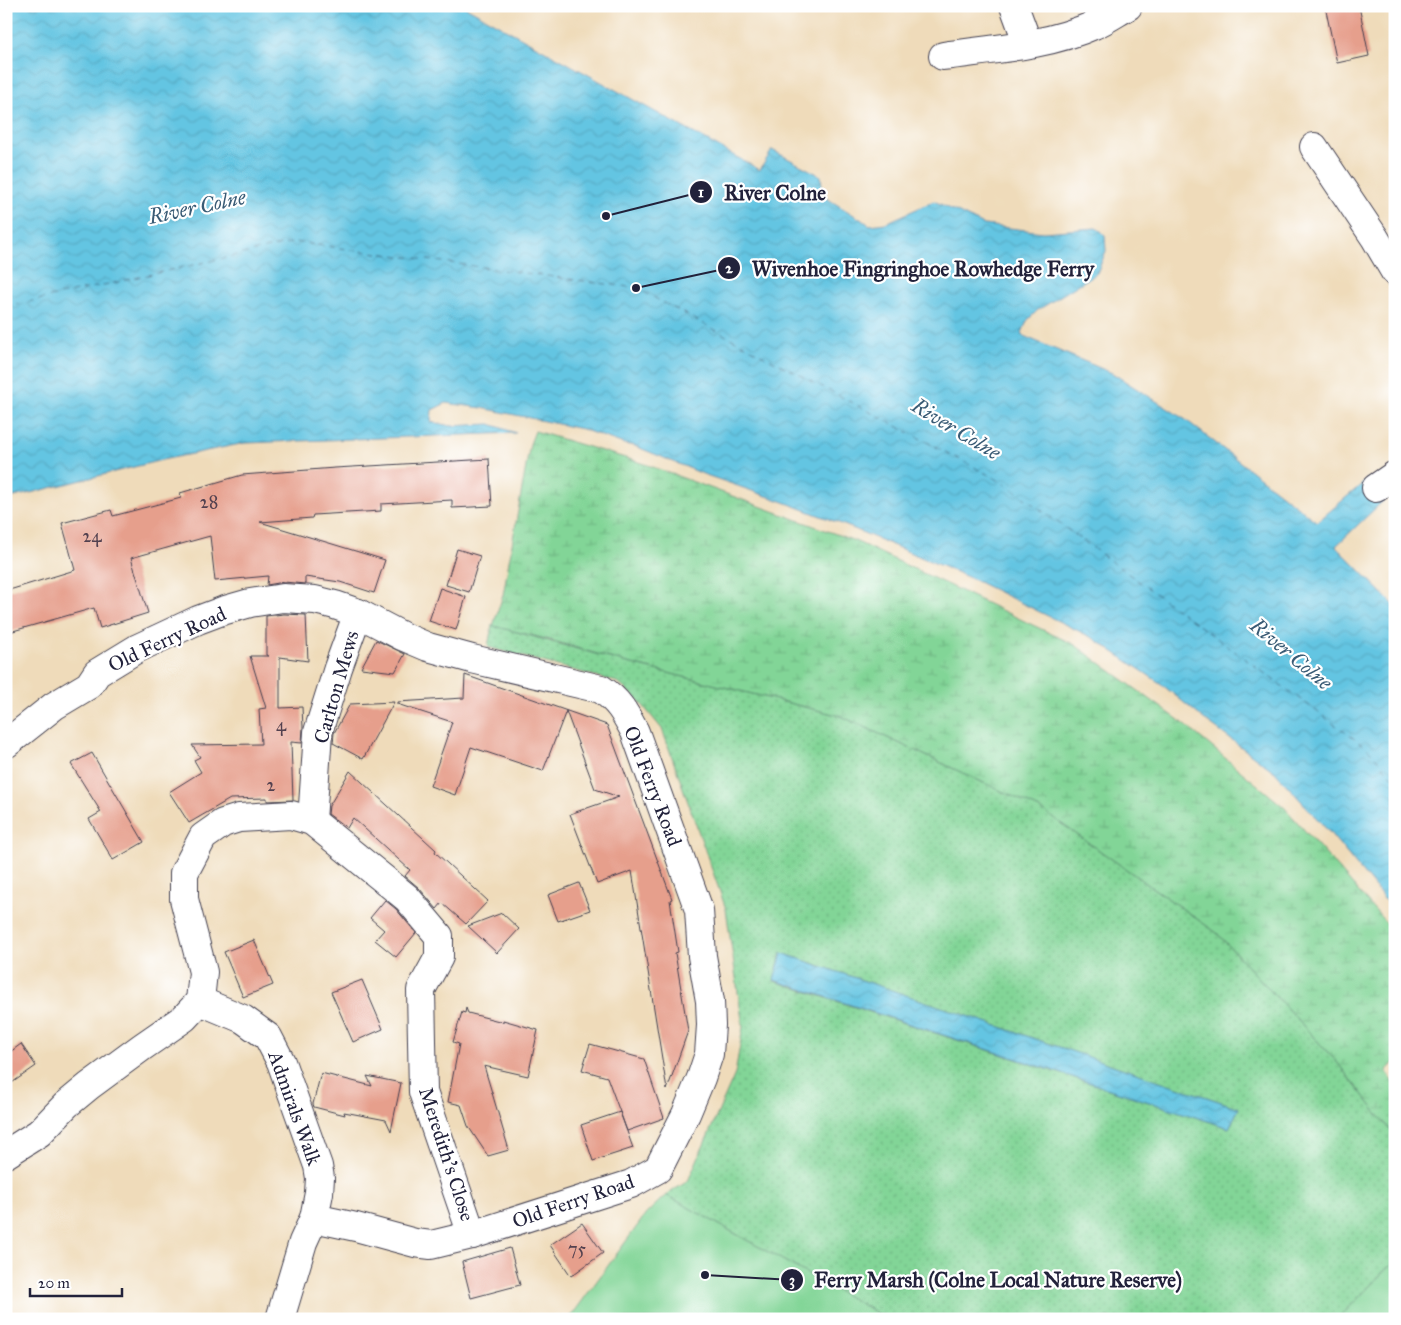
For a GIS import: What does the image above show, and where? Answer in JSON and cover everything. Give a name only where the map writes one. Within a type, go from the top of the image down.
[{"type":"street","points":[[1014,6],[1028,44]]},
{"type":"street","points":[[943,56],[1028,44],[1094,25],[1128,6]]},
{"type":"street","points":[[1314,147],[1375,238],[1395,272]]},
{"type":"street","name":"Old Ferry Road","points":[[6,744],[54,706],[89,685],[97,673],[113,662],[198,620],[250,603],[283,598],[316,600],[358,613],[428,647],[601,689],[614,697],[622,708],[635,732],[698,910],[702,956],[712,1025],[709,1054],[686,1114],[658,1169],[632,1184],[472,1235],[431,1245],[415,1243],[314,1218]]},
{"type":"street","name":"Carlton Mews","points":[[312,821],[318,732],[358,613]]},
{"type":"street","name":"Meredith's Close","points":[[200,1001],[202,972],[184,899],[184,873],[203,837],[222,822],[239,818],[291,816],[312,821],[407,898],[440,936],[439,957],[421,990],[423,1092],[472,1235]]},
{"type":"street","points":[[6,1154],[39,1133],[66,1105],[142,1047],[184,1018],[200,1001]]},
{"type":"street","name":"Admirals Walk","points":[[200,1001],[243,1019],[268,1037],[281,1062],[318,1166],[320,1178],[319,1193],[314,1218],[303,1242],[280,1319]]},
{"type":"green space","points":[[535,431],[642,463],[855,541],[1075,645],[1183,723],[1284,807],[1395,933],[1395,1062],[1386,1071],[1395,1084],[1395,1136],[1336,1061],[1217,933],[1042,810],[841,716],[624,662],[550,640],[493,626],[503,595],[530,444]]},
{"type":"green space","points":[[492,625],[624,662],[841,716],[1042,810],[1217,933],[1336,1061],[1395,1136],[1395,1260],[1338,1319],[888,1319],[666,1195],[688,1181],[735,1074],[743,1027],[726,909],[662,729],[640,702],[617,682],[488,647]],"holes":[[[781,953],[1239,1108],[1229,1128],[774,981]]]},
{"type":"green space","points":[[666,1195],[888,1319],[569,1319],[646,1214]]},
{"type":"green space","points":[[1395,1260],[1395,1319],[1338,1319]]},
{"type":"water","points":[[6,6],[464,6],[760,170],[772,150],[821,176],[823,196],[870,225],[886,223],[934,201],[984,225],[1043,232],[1096,228],[1101,231],[1105,236],[1106,251],[1097,273],[1038,310],[1027,321],[1021,335],[1112,373],[1186,420],[1317,522],[1368,479],[1386,498],[1336,546],[1395,606],[1395,912],[1330,833],[1275,772],[1210,724],[1160,683],[1093,638],[970,578],[852,528],[703,474],[635,446],[582,429],[482,408],[446,403],[432,410],[431,422],[451,426],[490,424],[516,433],[245,443],[162,460],[6,499]]},
{"type":"water","points":[[782,953],[1239,1108],[1229,1128],[774,980]]},
{"type":"building","points":[[1325,6],[1359,6],[1369,56],[1337,63]]},
{"type":"building","points":[[489,459],[492,506],[452,508],[452,500],[381,504],[381,511],[313,515],[312,518],[260,522],[385,560],[374,593],[340,582],[305,577],[305,584],[284,582],[267,585],[268,576],[215,581],[210,536],[131,558],[148,613],[100,628],[94,608],[6,633],[6,591],[75,570],[62,523],[111,510],[113,516],[181,498],[180,493],[242,475]]},
{"type":"building","points":[[457,549],[480,556],[469,592],[446,585]]},
{"type":"building","points":[[440,588],[466,597],[456,630],[429,621]]},
{"type":"building","points":[[284,614],[306,615],[308,661],[280,657],[280,708],[302,707],[302,743],[291,742],[293,800],[267,801],[267,798],[230,799],[189,823],[169,792],[201,772],[194,760],[200,757],[192,745],[261,744],[259,709],[266,708],[250,656],[269,656],[266,655],[266,616]]},
{"type":"building","points":[[376,640],[405,654],[395,672],[361,668]]},
{"type":"building","points":[[465,675],[607,725],[672,899],[670,900],[678,952],[675,953],[688,1031],[667,1090],[632,871],[597,884],[570,814],[619,797],[595,789],[566,711],[543,771],[471,747],[455,795],[430,786],[452,722],[397,704],[397,702],[464,698]]},
{"type":"building","points":[[394,702],[363,759],[333,743],[334,733],[350,704]]},
{"type":"building","points":[[92,753],[144,842],[113,860],[89,819],[101,812],[71,764]]},
{"type":"building","points":[[350,771],[488,901],[466,924],[442,903],[437,909],[419,888],[405,876],[410,870],[353,818],[347,828],[328,814],[329,806]]},
{"type":"building","points":[[579,883],[590,910],[558,921],[548,895]]},
{"type":"building","points":[[385,900],[396,909],[416,933],[396,957],[375,940],[384,930],[370,918]]},
{"type":"building","points":[[502,913],[519,929],[497,953],[468,926]]},
{"type":"building","points":[[254,940],[273,985],[243,997],[224,952]]},
{"type":"building","points":[[362,980],[383,1029],[353,1042],[331,992]]},
{"type":"building","points":[[466,1008],[468,1013],[538,1030],[528,1076],[484,1066],[509,1150],[488,1156],[468,1126],[461,1105],[448,1102],[459,1044],[453,1042],[462,1012],[465,1013]]},
{"type":"building","points":[[21,1044],[36,1066],[6,1087],[6,1055]]},
{"type":"building","points":[[590,1044],[644,1059],[664,1118],[627,1131],[607,1077],[582,1070]]},
{"type":"building","points":[[321,1073],[372,1086],[367,1076],[401,1083],[391,1131],[386,1120],[344,1112],[345,1115],[314,1107],[313,1104]]},
{"type":"building","points":[[620,1112],[633,1148],[593,1161],[581,1125]]},
{"type":"building","points":[[582,1223],[603,1253],[571,1276],[550,1245]]},
{"type":"building","points":[[510,1248],[520,1285],[471,1298],[462,1262]]},
{"type":"ferry route","points":[[6,307],[295,242],[636,288],[1004,483],[1367,748],[1395,779]]},
{"type":"place","name":"River Colne","points":[[606,216]]},
{"type":"place","name":"Wivenhoe Fingringhoe Rowhedge Ferry","points":[[636,288]]},
{"type":"place","name":"Ferry Marsh (Colne Local Nature Reserve)","points":[[705,1275]]}]
